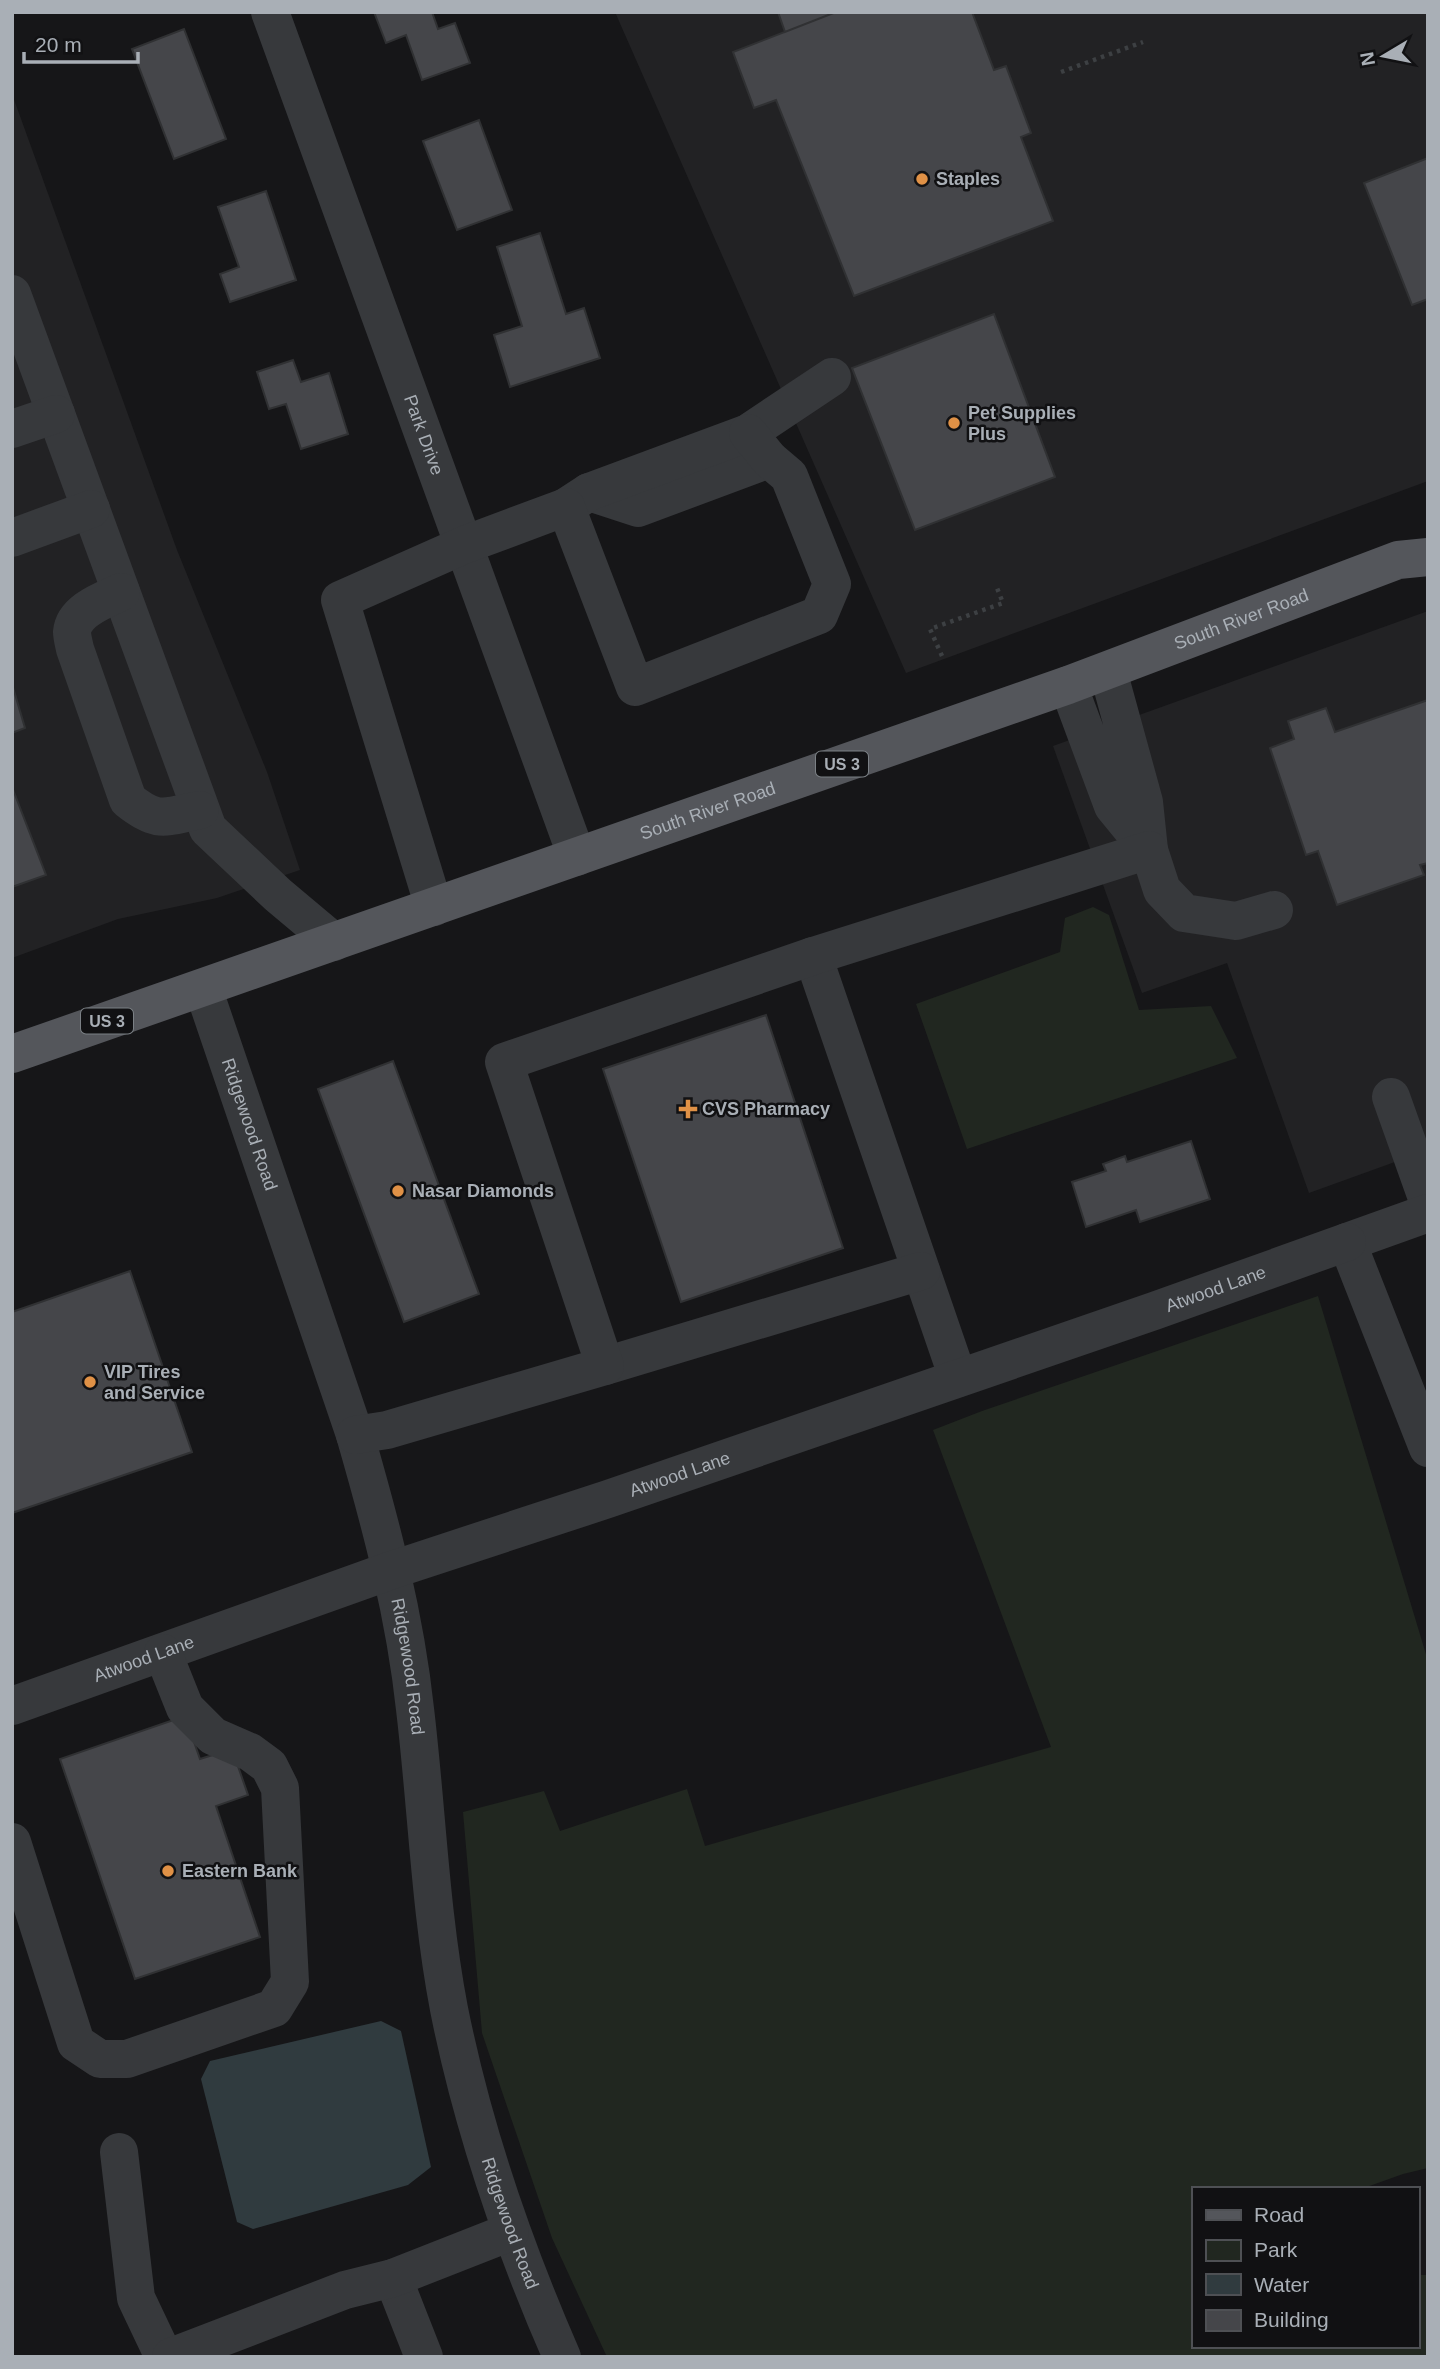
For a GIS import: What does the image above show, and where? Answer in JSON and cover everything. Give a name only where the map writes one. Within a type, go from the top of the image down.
[{"type":"main road","name":"South River Road","points":[[12,1054],[1108,671],[1413,558],[1428,535]]},
{"type":"street","name":"Park Drive","points":[[271,12],[577,857]]},
{"type":"street","points":[[12,294],[208,829],[278,895],[334,942]]},
{"type":"street","points":[[434,907],[340,600],[464,545],[578,499],[638,508],[759,446],[832,377]]},
{"type":"street","points":[[12,429],[56,414]]},
{"type":"street","points":[[578,499],[635,687],[819,615],[832,584],[789,476],[759,446]]},
{"type":"street","points":[[12,538],[90,509]]},
{"type":"street","points":[[121,592],[90,607],[80,615],[72,631],[75,649],[128,800],[146,814],[162,817],[200,810]]},
{"type":"street","points":[[1108,671],[1144,802],[1149,850],[1161,890],[1184,914],[1236,921],[1274,910]]},
{"type":"street","points":[[1068,685],[1112,806],[1149,850]]},
{"type":"street","points":[[605,1366],[503,1062],[813,956],[1149,850]]},
{"type":"street","points":[[813,956],[958,1378]]},
{"type":"street","name":"Ridgewood Road","points":[[203,988],[355,1435],[392,1570],[415,1708],[435,1917],[449,2009],[471,2101],[510,2232],[562,2357]]},
{"type":"street","points":[[1391,1097],[1428,1201]]},
{"type":"street","name":"Atwood Lane","points":[[12,1706],[392,1570],[608,1499],[1428,1213]]},
{"type":"street","points":[[1347,1242],[1428,1448]]},
{"type":"street","points":[[355,1435],[387,1430],[921,1271]]},
{"type":"street","points":[[12,1842],[76,2043],[100,2059],[128,2059],[274,2008],[290,1982],[280,1788],[269,1766],[250,1752],[213,1736],[185,1708],[163,1653]]},
{"type":"street","points":[[120,2152],[136,2298],[164,2357]]},
{"type":"street","points":[[171,2357],[345,2290],[393,2278],[510,2232]]},
{"type":"street","points":[[393,2278],[424,2357]]},
{"type":"path","points":[[1061,72],[1143,41]]},
{"type":"path","points":[[942,656],[930,629],[1003,603],[997,589]]},
{"type":"shaded area","points":[[615,12],[1428,12],[1428,481],[906,673]]},
{"type":"shaded area","points":[[12,94],[177,550],[267,772],[300,870],[217,898],[118,919],[12,958]]},
{"type":"shaded area","points":[[1428,611],[1428,1150],[1309,1193],[1227,963],[1142,993],[1053,746]]},
{"type":"green space","points":[[1093,907],[1109,915],[1139,1010],[1211,1006],[1237,1058],[967,1149],[916,1004],[1060,952],[1065,918]]},
{"type":"green space","points":[[1318,1296],[1428,1661],[1428,2168],[1367,2187],[1192,2187],[1192,2348],[1419,2348],[1419,2275],[1428,2275],[1428,2357],[607,2357],[552,2238],[482,2033],[463,1812],[544,1791],[560,1831],[687,1789],[705,1846],[1051,1747],[933,1430]]},
{"type":"water","points":[[381,2021],[401,2031],[431,2167],[408,2185],[253,2229],[237,2222],[201,2079],[210,2061]]},
{"type":"building","points":[[374,12],[432,12],[438,29],[455,23],[470,63],[422,80],[406,35],[386,43]]},
{"type":"building","points":[[778,12],[836,12],[785,32]]},
{"type":"building","name":"Staples","points":[[836,12],[972,12],[994,70],[1006,66],[1031,133],[1021,137],[1053,221],[854,296],[776,100],[754,108],[733,52]]},
{"type":"building","points":[[184,29],[226,139],[174,159],[132,49]]},
{"type":"building","points":[[479,120],[512,210],[457,230],[423,141]]},
{"type":"building","points":[[1428,158],[1428,299],[1412,305],[1364,183]]},
{"type":"building","points":[[266,191],[296,280],[230,302],[220,274],[239,267],[218,207]]},
{"type":"building","points":[[540,233],[566,314],[584,308],[600,358],[510,387],[494,335],[522,326],[497,247]]},
{"type":"building","name":"Pet Supplies Plus","points":[[994,314],[1055,477],[915,530],[852,368]]},
{"type":"building","points":[[293,360],[301,382],[329,373],[348,434],[301,449],[286,404],[269,409],[257,372]]},
{"type":"building","points":[[12,684],[25,728],[12,733]]},
{"type":"building","points":[[1428,700],[1428,863],[1420,865],[1424,875],[1337,905],[1318,851],[1306,855],[1270,748],[1294,739],[1288,721],[1326,708],[1335,732]]},
{"type":"building","points":[[12,787],[46,875],[12,887]]},
{"type":"building","name":"CVS Pharmacy","points":[[766,1015],[843,1248],[681,1302],[603,1069]]},
{"type":"building","name":"Nasar Diamonds","points":[[393,1061],[479,1294],[404,1322],[318,1089]]},
{"type":"building","points":[[1191,1141],[1210,1199],[1140,1222],[1136,1210],[1086,1227],[1072,1182],[1106,1171],[1103,1164],[1125,1156],[1127,1162]]},
{"type":"building","name":"VIP Tires and Service","points":[[130,1271],[192,1452],[12,1513],[12,1312]]},
{"type":"building","name":"Eastern Bank","points":[[185,1716],[200,1759],[232,1749],[248,1795],[216,1806],[260,1937],[135,1979],[60,1759]]},
{"type":"place","name":"Staples","points":[[922,179]]},
{"type":"place","name":"Pet Supplies Plus","points":[[954,423]]},
{"type":"place","name":"CVS Pharmacy","points":[[688,1109]]},
{"type":"place","name":"Nasar Diamonds","points":[[398,1191]]},
{"type":"place","name":"VIP Tires and Service","points":[[90,1382]]},
{"type":"place","name":"Eastern Bank","points":[[168,1871]]}]
